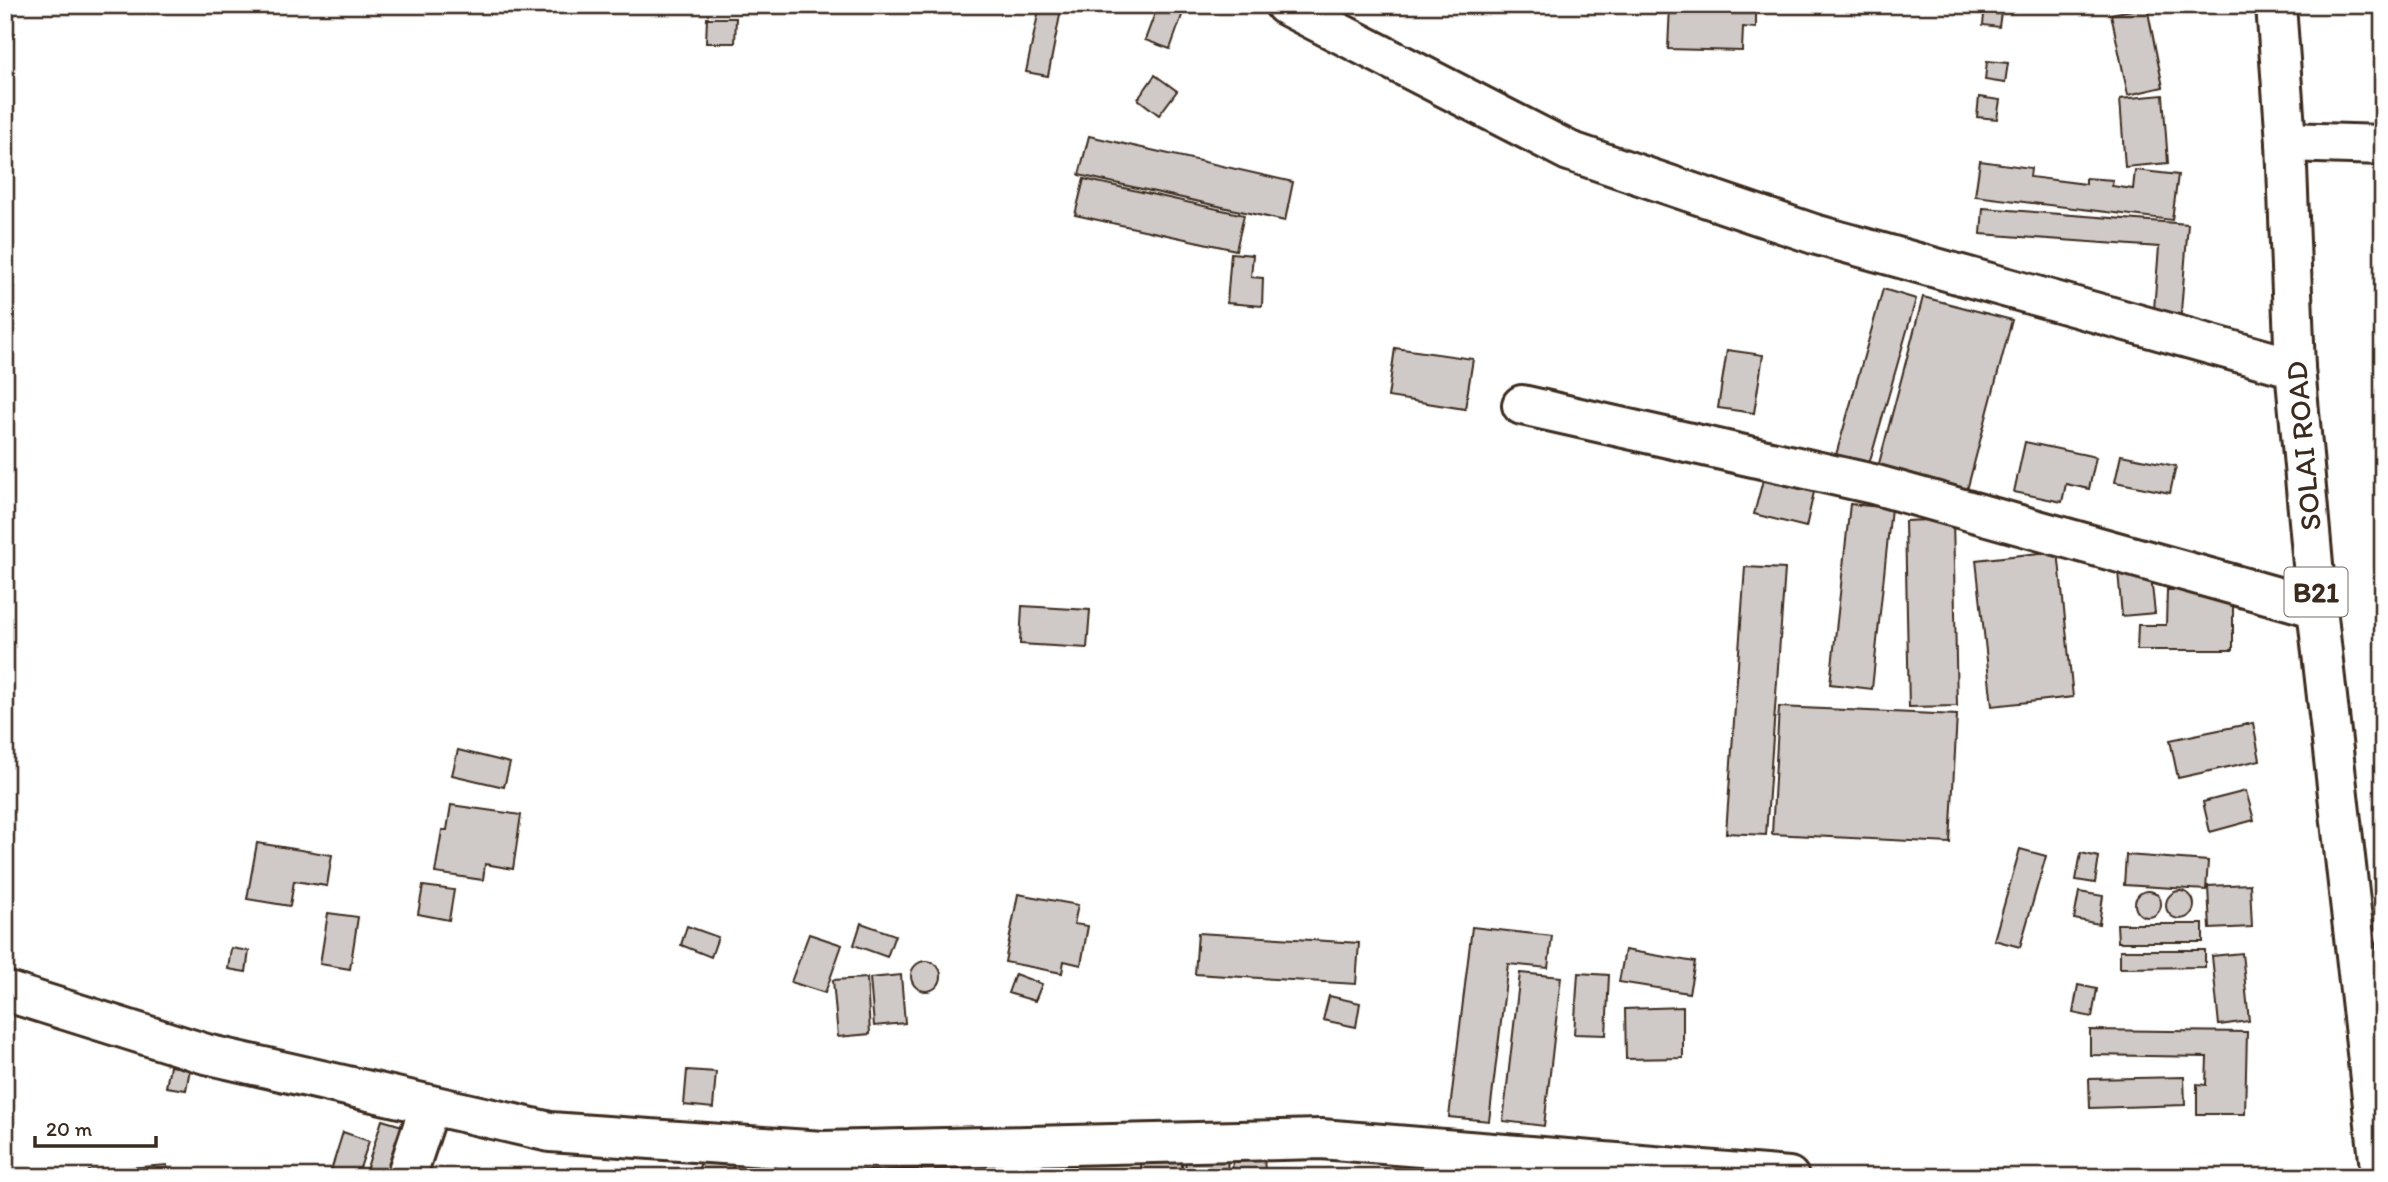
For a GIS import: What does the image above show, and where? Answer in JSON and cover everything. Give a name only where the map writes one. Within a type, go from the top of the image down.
[{"type":"main road","points":[[1284,5],[1569,151],[1814,234],[2295,368]]},
{"type":"main road","name":"SOLAI ROAD","points":[[2276,5],[2286,142],[2295,368],[2317,608],[2381,1177]]},
{"type":"main road","points":[[2286,142],[2383,145]]},
{"type":"main road","points":[[1522,405],[1873,484],[2317,608]]},
{"type":"main road","points":[[5,991],[206,1054],[550,1132],[820,1164],[1321,1139],[1789,1177]]},
{"type":"main road","points":[[406,1177],[430,1105]]},
{"type":"building","points":[[1040,5],[1062,5],[1048,76],[1026,72]]},
{"type":"building","points":[[1158,5],[1185,7],[1170,49],[1145,40]]},
{"type":"building","points":[[1670,5],[1756,5],[1756,28],[1743,27],[1742,51],[1668,49]]},
{"type":"building","points":[[1985,5],[2002,5],[1999,27],[1983,25]]},
{"type":"building","points":[[2147,7],[2163,87],[2128,95],[2111,14]]},
{"type":"building","points":[[707,18],[736,18],[735,43],[706,43]]},
{"type":"building","points":[[1987,61],[2008,63],[2005,83],[1985,80]]},
{"type":"building","points":[[1155,75],[1177,91],[1159,115],[1138,99]]},
{"type":"building","points":[[2163,95],[2168,163],[2125,167],[2120,99]]},
{"type":"building","points":[[1979,97],[2000,100],[1997,119],[1977,117]]},
{"type":"building","points":[[1089,136],[1293,182],[1285,221],[1079,175]]},
{"type":"building","points":[[1980,161],[2031,168],[2030,177],[2086,184],[2086,178],[2113,180],[2112,186],[2133,189],[2135,170],[2178,175],[2172,220],[1975,196]]},
{"type":"building","points":[[1084,179],[1244,215],[1236,250],[1075,215]]},
{"type":"building","points":[[1983,208],[2188,224],[2180,324],[2153,322],[2159,247],[1981,234]]},
{"type":"building","points":[[1231,253],[1253,255],[1251,277],[1263,278],[1262,306],[1227,303]]},
{"type":"building","points":[[1883,289],[1916,299],[1867,471],[1834,462]]},
{"type":"building","points":[[1923,297],[2012,320],[1966,494],[1877,471]]},
{"type":"building","points":[[1395,348],[1473,359],[1465,409],[1388,397]]},
{"type":"building","points":[[1727,350],[1763,355],[1754,413],[1718,408]]},
{"type":"building","points":[[2025,442],[2096,457],[2089,489],[2066,484],[2062,502],[2014,492]]},
{"type":"building","points":[[2121,455],[2176,466],[2170,493],[2115,482]]},
{"type":"building","points":[[1763,480],[1814,492],[1806,527],[1754,514]]},
{"type":"building","points":[[1850,504],[1891,508],[1872,689],[1830,684]]},
{"type":"building","points":[[1953,519],[1957,706],[1909,707],[1905,521]]},
{"type":"building","points":[[2058,551],[2073,697],[1992,706],[1976,560]]},
{"type":"building","points":[[1745,567],[1785,569],[1766,835],[1726,833]]},
{"type":"building","points":[[2150,568],[2155,613],[2122,616],[2118,571]]},
{"type":"building","points":[[2167,590],[2233,590],[2233,650],[2137,650],[2138,625],[2166,625]]},
{"type":"building","points":[[1022,606],[1090,610],[1087,648],[1020,644]]},
{"type":"building","points":[[1779,707],[1957,715],[1950,843],[1772,834]]},
{"type":"building","points":[[2253,723],[2260,760],[2178,778],[2170,740]]},
{"type":"building","points":[[458,750],[510,763],[504,787],[452,775]]},
{"type":"building","points":[[2246,791],[2254,820],[2210,832],[2203,802]]},
{"type":"building","points":[[451,805],[521,815],[513,869],[485,864],[483,880],[435,873],[442,830],[447,830]]},
{"type":"building","points":[[257,843],[332,855],[327,886],[294,881],[290,906],[247,899]]},
{"type":"building","points":[[2020,849],[2046,856],[2020,947],[1994,940]]},
{"type":"building","points":[[2081,853],[2099,857],[2095,883],[2076,880]]},
{"type":"building","points":[[2126,855],[2208,861],[2206,890],[2124,885]]},
{"type":"building","points":[[2250,884],[2252,927],[2210,929],[2208,886]]},
{"type":"building","points":[[423,886],[454,890],[449,920],[418,914]]},
{"type":"building","points":[[2148,891],[2157,895],[2161,904],[2157,913],[2148,917],[2139,913],[2135,904],[2139,895]]},
{"type":"building","points":[[2180,891],[2190,895],[2194,905],[2190,915],[2180,919],[2170,915],[2166,905],[2170,895]]},
{"type":"building","points":[[2079,892],[2103,896],[2099,924],[2074,919]]},
{"type":"building","points":[[1018,894],[1078,905],[1074,924],[1088,926],[1081,965],[1064,961],[1062,973],[1005,962]]},
{"type":"building","points":[[328,913],[358,917],[350,969],[320,964]]},
{"type":"building","points":[[861,923],[895,935],[887,957],[854,945]]},
{"type":"building","points":[[2117,924],[2203,924],[2203,942],[2118,942]]},
{"type":"building","points":[[687,926],[718,937],[711,957],[681,945]]},
{"type":"building","points":[[1472,927],[1552,936],[1548,968],[1508,964],[1489,1121],[1449,1117]]},
{"type":"building","points":[[1198,933],[1359,943],[1356,984],[1195,974]]},
{"type":"building","points":[[809,934],[842,945],[825,993],[791,982]]},
{"type":"building","points":[[231,948],[249,951],[246,972],[228,969]]},
{"type":"building","points":[[1625,950],[1695,962],[1689,993],[1619,982]]},
{"type":"building","points":[[2120,950],[2205,950],[2205,967],[2120,968]]},
{"type":"building","points":[[2242,953],[2249,1021],[2219,1025],[2212,956]]},
{"type":"building","points":[[926,961],[937,965],[941,976],[937,987],[926,991],[915,987],[911,976],[915,965]]},
{"type":"building","points":[[1520,973],[1561,977],[1544,1126],[1503,1121]]},
{"type":"building","points":[[1578,973],[1609,975],[1606,1035],[1574,1034]]},
{"type":"building","points":[[1015,974],[1042,984],[1035,1001],[1008,993]]},
{"type":"building","points":[[901,975],[905,1023],[874,1026],[870,978]]},
{"type":"building","points":[[867,978],[870,1034],[838,1037],[833,980]]},
{"type":"building","points":[[2078,985],[2097,989],[2092,1017],[2073,1013]]},
{"type":"building","points":[[1329,996],[1360,1003],[1356,1027],[1323,1020]]},
{"type":"building","points":[[1683,1007],[1683,1058],[1626,1059],[1625,1009]]},
{"type":"building","points":[[2090,1030],[2247,1032],[2245,1114],[2197,1114],[2197,1084],[2206,1085],[2207,1057],[2090,1055]]},
{"type":"building","points":[[170,1066],[190,1069],[186,1090],[166,1087]]},
{"type":"building","points":[[687,1070],[716,1072],[713,1108],[684,1105]]},
{"type":"building","points":[[2184,1077],[2185,1105],[2090,1108],[2089,1079]]},
{"type":"building","points":[[382,1120],[409,1128],[393,1177],[364,1177]]},
{"type":"building","points":[[343,1132],[369,1141],[357,1177],[329,1177]]},
{"type":"building","points":[[1264,1150],[1265,1177],[1233,1177],[1232,1152]]},
{"type":"building","points":[[706,1151],[735,1162],[729,1177],[695,1177]]},
{"type":"building","points":[[1227,1155],[1228,1177],[1186,1177],[1185,1156]]},
{"type":"building","points":[[1141,1156],[1182,1156],[1182,1177],[1141,1177]]},
{"type":"building","points":[[1023,1157],[1047,1160],[1045,1177],[1022,1176]]},
{"type":"building","points":[[167,1165],[168,1177],[90,1177],[89,1171]]}]
